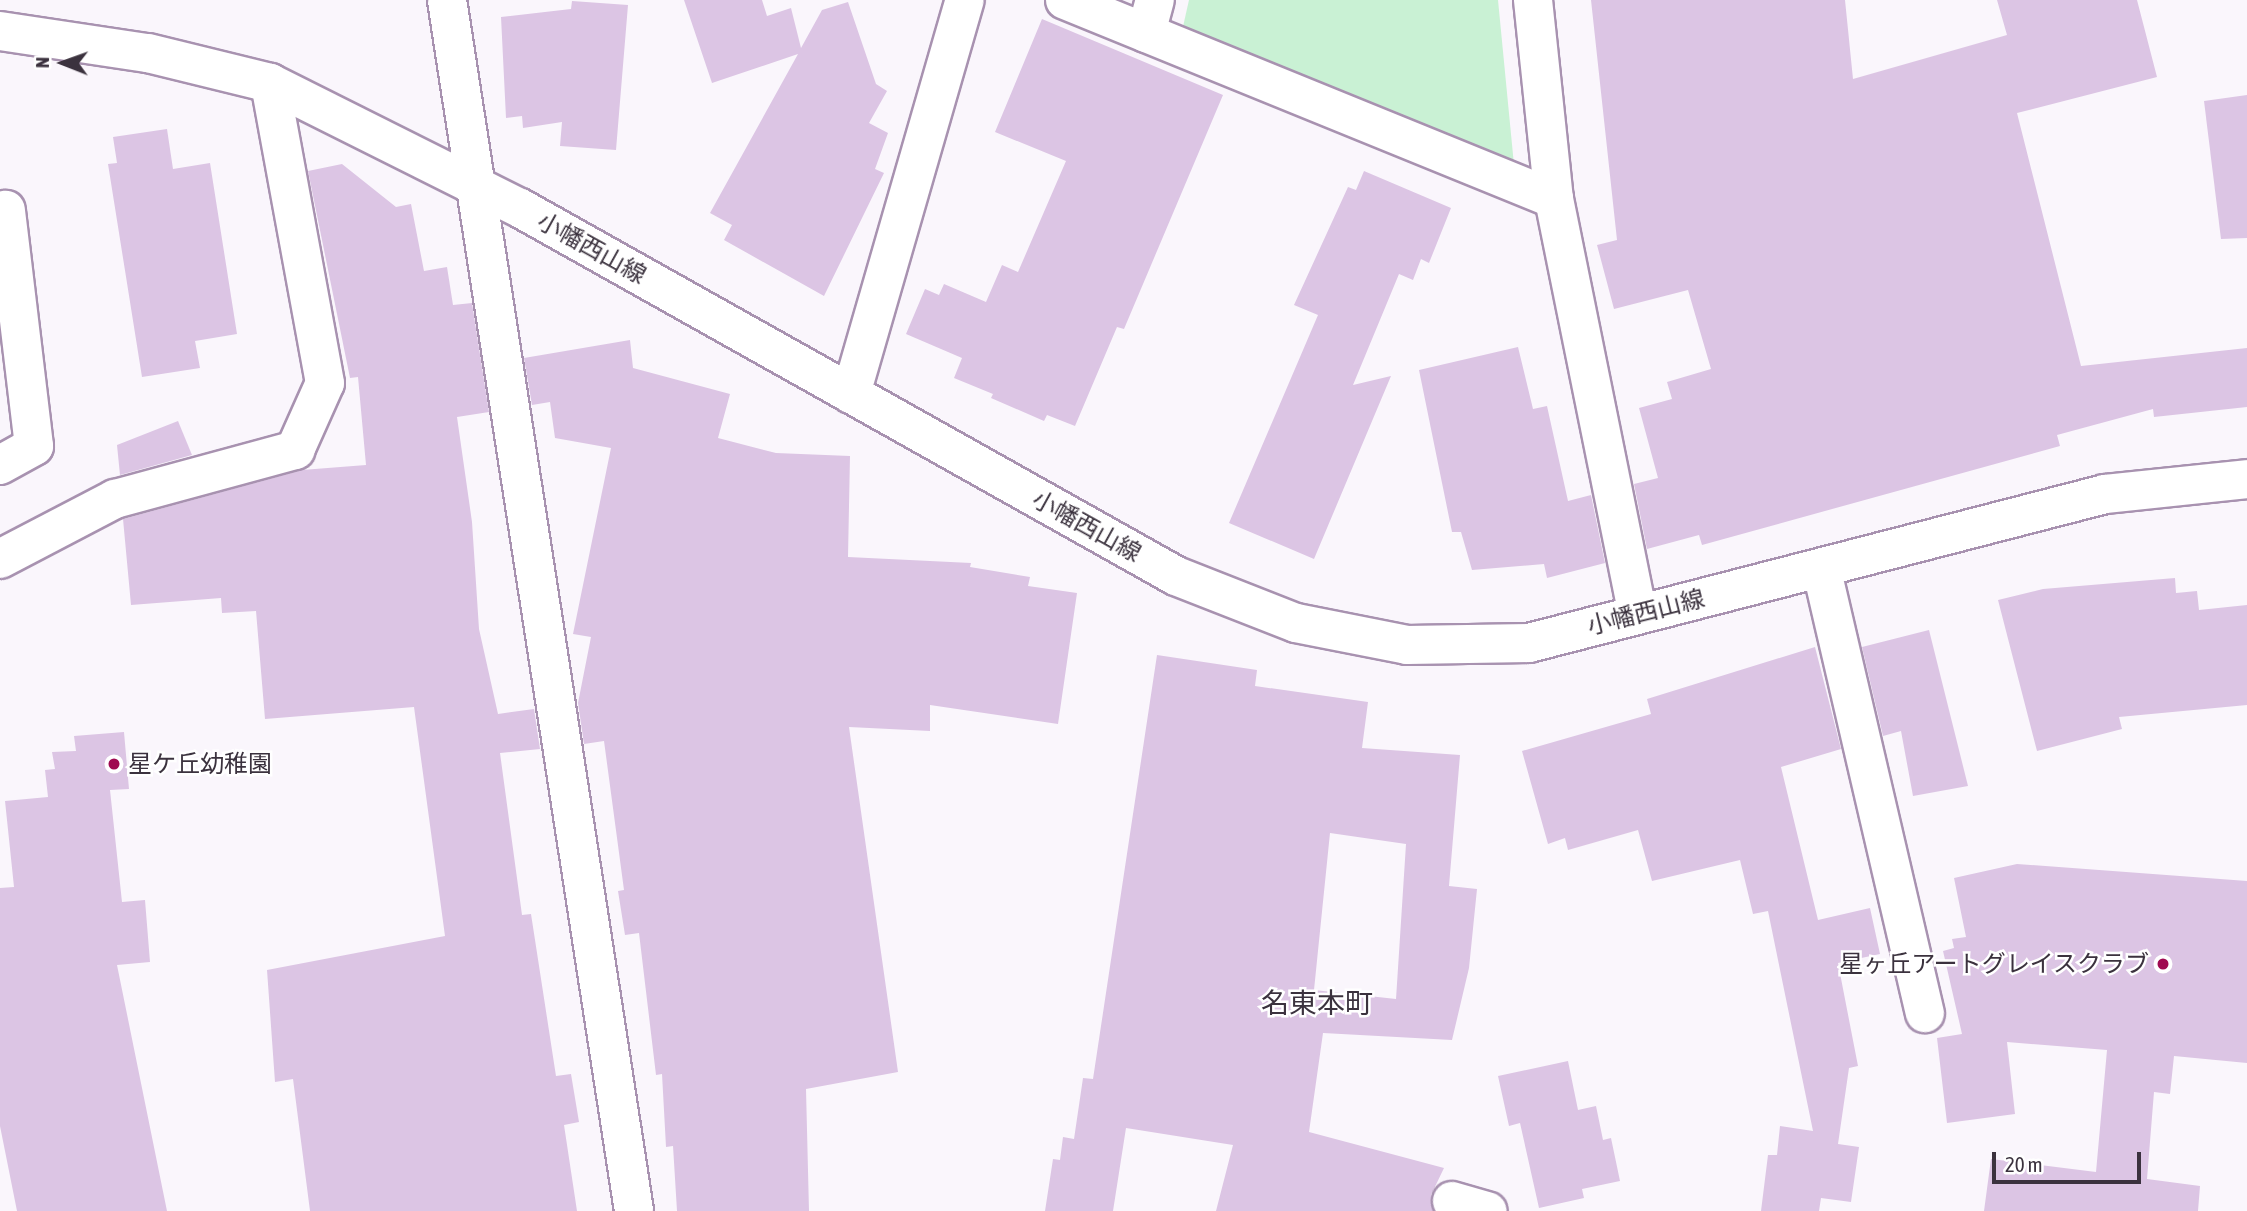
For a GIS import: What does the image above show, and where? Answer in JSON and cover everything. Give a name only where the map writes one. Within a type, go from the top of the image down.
[{"type":"street","points":[[447,0],[479,187],[634,1211]]},
{"type":"street","points":[[851,394],[965,0]]},
{"type":"street","points":[[1065,0],[1151,16],[1554,198]]},
{"type":"street","points":[[1533,0],[1554,198],[1637,612]]},
{"type":"street","name":"小幡西山線","points":[[0,31],[148,53],[270,82],[479,187],[1176,576],[1296,623],[1407,645],[1529,643],[1637,612],[1822,571],[2105,494],[2247,479]]},
{"type":"street","points":[[0,559],[116,499],[295,450],[325,383],[270,82]]},
{"type":"street","points":[[0,466],[34,446],[6,210]]},
{"type":"street","points":[[1822,571],[1925,1013]]},
{"type":"street","points":[[1452,1201],[1488,1211]]},
{"type":"green space","points":[[1189,0],[1498,0],[1514,165],[1182,31]]},
{"type":"building","points":[[684,0],[762,0],[767,16],[791,8],[801,48],[822,10],[848,2],[876,84],[887,91],[869,123],[888,133],[875,169],[884,173],[824,296],[724,240],[732,225],[710,213],[798,54],[712,83]]},
{"type":"building","points":[[1591,0],[1845,0],[1853,79],[2007,35],[1997,0],[2137,0],[2157,77],[2017,113],[2081,366],[2247,348],[2247,407],[2154,417],[2153,409],[2057,435],[2060,446],[1702,545],[1699,535],[1647,549],[1634,484],[1658,478],[1639,408],[1672,399],[1667,382],[1711,369],[1688,290],[1614,309],[1597,245],[1617,240]]},
{"type":"building","points":[[572,1],[628,5],[616,150],[560,146],[562,122],[523,128],[522,116],[506,118],[501,17],[571,9]]},
{"type":"building","points":[[1042,19],[1223,95],[1124,329],[1117,327],[1075,426],[1047,415],[1044,421],[991,398],[993,394],[954,378],[962,358],[906,334],[925,289],[939,295],[944,284],[986,302],[1002,265],[1018,272],[1066,161],[995,132]]},
{"type":"building","points":[[2247,95],[2247,238],[2221,239],[2204,101]]},
{"type":"building","points":[[167,129],[173,169],[210,163],[237,334],[195,341],[200,368],[142,377],[108,164],[117,163],[113,137]]},
{"type":"building","points":[[342,164],[396,207],[411,204],[424,271],[447,267],[453,305],[472,303],[489,412],[457,417],[472,522],[479,629],[498,714],[534,709],[540,749],[500,753],[522,915],[531,914],[556,1076],[571,1074],[579,1122],[564,1125],[577,1211],[310,1211],[293,1079],[275,1082],[267,970],[445,936],[414,707],[265,719],[256,611],[222,613],[221,598],[131,605],[123,519],[302,470],[366,465],[358,377],[350,378],[308,171]]},
{"type":"building","points":[[1364,171],[1451,208],[1429,263],[1421,259],[1413,280],[1399,274],[1353,385],[1391,376],[1314,559],[1229,523],[1318,315],[1294,305],[1348,187],[1356,190]]},
{"type":"building","points":[[630,340],[633,368],[730,394],[718,438],[776,453],[850,456],[848,557],[971,563],[970,567],[1030,577],[1028,586],[1077,593],[1058,724],[930,705],[930,731],[849,727],[898,1072],[806,1089],[809,1211],[677,1211],[673,1146],[666,1147],[662,1074],[656,1075],[639,933],[625,935],[618,891],[624,890],[604,741],[584,744],[578,703],[591,637],[573,634],[611,448],[555,438],[550,402],[532,405],[524,358]]},
{"type":"building","points":[[1518,347],[1533,409],[1547,406],[1568,501],[1591,495],[1605,563],[1547,578],[1544,564],[1472,570],[1461,532],[1452,532],[1419,370]]},
{"type":"building","points":[[178,421],[192,455],[120,475],[117,445]]},
{"type":"building","points":[[2175,578],[2176,593],[2197,591],[2199,610],[2247,605],[2247,705],[2119,717],[2122,729],[2037,751],[1998,600],[2043,589]]},
{"type":"building","points":[[1929,630],[1968,786],[1913,796],[1901,731],[1883,736],[1862,647]]},
{"type":"building","points":[[1815,647],[1841,749],[1781,767],[1818,920],[1870,908],[1880,954],[1838,963],[1858,1066],[1849,1068],[1838,1144],[1859,1147],[1851,1202],[1821,1198],[1819,1211],[1761,1211],[1768,1155],[1777,1155],[1780,1126],[1813,1131],[1768,911],[1753,914],[1740,860],[1652,881],[1638,830],[1568,850],[1565,838],[1548,844],[1522,751],[1651,714],[1647,699]]},
{"type":"building","points":[[1157,655],[1257,670],[1255,686],[1368,702],[1362,748],[1460,755],[1449,886],[1477,889],[1469,968],[1452,1040],[1323,1033],[1309,1132],[1444,1168],[1431,1195],[1433,1211],[1216,1211],[1233,1145],[1126,1128],[1113,1211],[1045,1211],[1053,1159],[1060,1160],[1063,1137],[1074,1139],[1083,1078],[1093,1079]],"holes":[[[1330,833],[1406,844],[1396,999],[1314,990]]]},
{"type":"building","points":[[124,732],[129,789],[110,790],[122,902],[145,900],[150,962],[117,965],[167,1211],[17,1211],[0,1126],[0,888],[14,887],[5,801],[48,797],[45,770],[55,769],[52,752],[76,751],[74,736]]},
{"type":"building","points":[[2017,864],[2247,881],[2247,1063],[2174,1056],[2170,1094],[2154,1092],[2147,1179],[2200,1186],[2198,1211],[1984,1211],[1991,1159],[2096,1172],[2107,1050],[2007,1042],[2015,1114],[1947,1123],[1937,1038],[1962,1034],[1943,951],[1954,948],[1952,939],[1966,937],[1954,878]]},
{"type":"building","points":[[1568,1061],[1578,1110],[1596,1106],[1603,1140],[1611,1138],[1620,1181],[1582,1189],[1584,1198],[1539,1208],[1520,1123],[1509,1126],[1498,1076]]},
{"type":"place","name":"星ケ丘幼稚園","points":[[114,764]]},
{"type":"place","name":"星ヶ丘アートグレイスクラブ","points":[[2163,964]]},
{"type":"district","name":"名東本町","points":[[1317,1003]]}]
